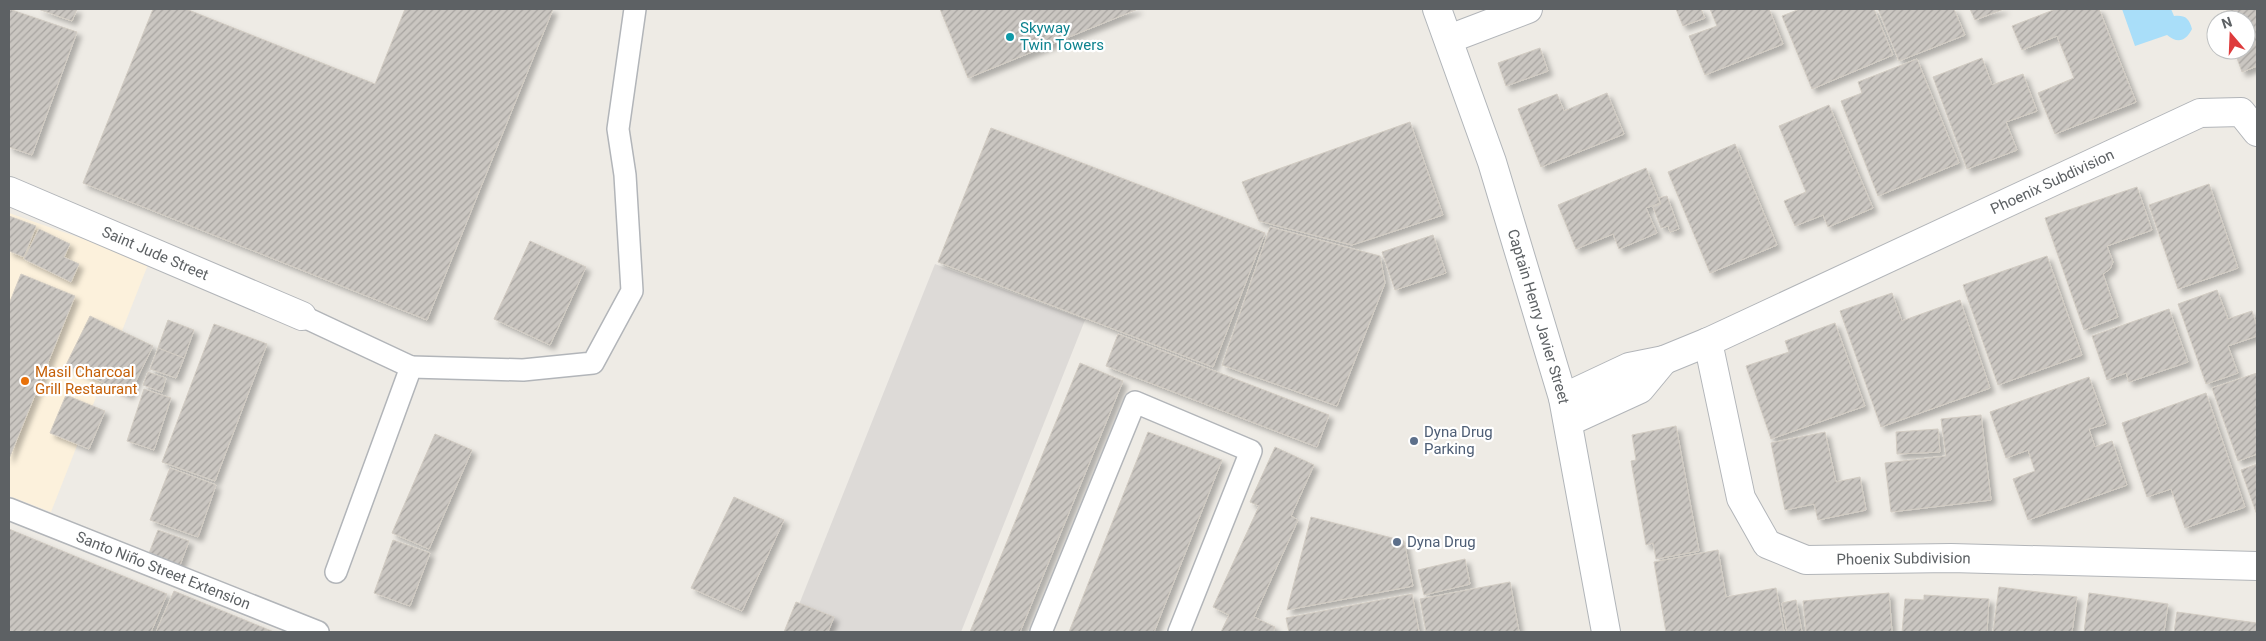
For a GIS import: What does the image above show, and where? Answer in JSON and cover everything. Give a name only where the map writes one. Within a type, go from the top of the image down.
[{"type":"street","name":"Captain Henry Javier Street","points":[[1437,9],[1492,162],[1565,410],[1606,632]]},
{"type":"street","points":[[1449,39],[1528,9]]},
{"type":"street","name":"Phoenix Subdivision","points":[[1565,410],[1630,367],[1664,360],[1708,342],[2200,112],[2241,112],[2257,132]]},
{"type":"street","name":"Saint Jude Street","points":[[9,191],[302,316]]},
{"type":"street","name":"Phoenix Subdivision","points":[[1708,342],[1742,498],[1767,544],[1798,557],[1806,560],[1951,558],[2257,566]]},
{"type":"lane","points":[[302,316],[411,367],[523,370],[593,363],[632,290],[625,175],[618,129],[634,9]]},
{"type":"lane","points":[[336,572],[411,367]]},
{"type":"lane","points":[[1041,632],[1135,402],[1251,451],[1179,632]]},
{"type":"lane","name":"Santo Niño Street Extension","points":[[9,509],[318,632]]},
{"type":"shaded area","points":[[9,213],[149,262],[51,512],[9,496]]},
{"type":"shaded area","points":[[935,264],[1085,320],[961,632],[788,632]]},
{"type":"water","points":[[2122,9],[2171,9],[2174,16],[2181,16],[2188,20],[2192,29],[2181,40],[2175,40],[2167,35],[2135,46]]},
{"type":"building","points":[[9,9],[77,32],[32,155],[9,147]]},
{"type":"building","points":[[38,9],[77,9],[72,21]]},
{"type":"building","points":[[153,9],[186,9],[375,84],[405,9],[553,9],[427,320],[83,183]]},
{"type":"building","name":"Skyway Twin Towers","points":[[940,9],[1138,9],[968,78]]},
{"type":"building","points":[[1676,9],[1701,9],[1705,18],[1683,26]]},
{"type":"building","points":[[1710,9],[1769,9],[1783,44],[1705,75],[1689,36],[1717,26]]},
{"type":"building","points":[[1800,9],[1874,9],[1893,55],[1812,89],[1782,16]]},
{"type":"building","points":[[1878,9],[1954,9],[1965,35],[1899,61]]},
{"type":"building","points":[[1970,9],[2004,9],[1975,20]]},
{"type":"building","points":[[2056,9],[2099,9],[2136,102],[2055,134],[2038,93],[2074,78],[2057,36],[2022,50],[2012,26]]},
{"type":"building","points":[[2256,9],[2257,13],[2257,66],[2242,72],[2238,60],[2256,60],[2256,10],[2229,10]]},
{"type":"building","points":[[1540,48],[1548,71],[1506,86],[1498,63]]},
{"type":"building","points":[[1982,58],[1992,85],[2023,74],[2037,111],[2006,122],[2017,150],[1967,169],[1933,77]]},
{"type":"building","points":[[1917,59],[1959,163],[1878,196],[1841,101],[1862,93],[1858,82]]},
{"type":"building","points":[[1607,93],[1624,134],[1541,167],[1518,109],[1557,94],[1564,111]]},
{"type":"building","points":[[1829,105],[1873,208],[1828,227],[1823,215],[1795,226],[1784,201],[1806,192],[1779,126]]},
{"type":"building","points":[[1410,122],[1443,215],[1352,245],[1259,221],[1242,182]]},
{"type":"building","points":[[991,128],[1265,233],[1213,367],[938,262]]},
{"type":"building","points":[[1735,144],[1777,245],[1710,273],[1668,172]]},
{"type":"building","points":[[1646,168],[1660,203],[1646,208],[1657,233],[1619,249],[1613,234],[1576,249],[1558,205]]},
{"type":"building","points":[[2209,184],[2238,268],[2178,289],[2149,205]]},
{"type":"building","points":[[2137,187],[2152,230],[2107,246],[2113,262],[2110,269],[2103,274],[2118,317],[2084,330],[2045,218]]},
{"type":"building","points":[[1667,196],[1679,229],[1670,232],[1668,226],[1661,228],[1653,207],[1661,204],[1659,198]]},
{"type":"building","points":[[9,216],[36,226],[24,257],[9,251]]},
{"type":"building","points":[[1270,227],[1380,256],[1385,283],[1337,406],[1222,365]]},
{"type":"building","points":[[39,229],[70,244],[64,257],[79,264],[71,282],[24,259]]},
{"type":"building","points":[[1433,235],[1446,273],[1395,290],[1382,252]]},
{"type":"building","points":[[530,241],[586,267],[550,345],[494,319]]},
{"type":"building","points":[[2047,256],[2082,355],[1998,385],[1963,285]]},
{"type":"building","name":"Masil Charcoal Grill Restaurant","points":[[21,274],[75,296],[9,459],[9,304]]},
{"type":"building","points":[[2217,290],[2228,319],[2252,311],[2257,327],[2257,336],[2228,346],[2238,373],[2206,384],[2178,304]]},
{"type":"building","points":[[1892,293],[1902,321],[1960,300],[1990,388],[1881,427],[1840,311]]},
{"type":"building","points":[[2169,309],[2188,362],[2129,382],[2126,373],[2107,380],[2092,336]]},
{"type":"building","points":[[90,316],[153,346],[129,395],[66,365]]},
{"type":"building","points":[[168,320],[194,330],[184,358],[158,348]]},
{"type":"building","points":[[1835,323],[1865,406],[1771,439],[1746,366],[1789,352],[1785,341]]},
{"type":"building","points":[[214,324],[267,344],[215,481],[162,462]]},
{"type":"building","points":[[1118,334],[1329,415],[1317,447],[1106,366]]},
{"type":"building","points":[[158,348],[184,358],[176,378],[150,369]]},
{"type":"building","points":[[1080,363],[1123,381],[1020,632],[970,632]]},
{"type":"building","points":[[148,372],[166,378],[162,392],[143,385]]},
{"type":"building","points":[[2257,373],[2257,454],[2238,461],[2212,388]]},
{"type":"building","points":[[2089,377],[2106,424],[2089,429],[2095,447],[2112,441],[2127,485],[2028,520],[2013,479],[2035,471],[2028,450],[2006,458],[1990,412]]},
{"type":"building","points":[[144,389],[171,398],[154,450],[127,441]]},
{"type":"building","points":[[2206,393],[2245,507],[2185,528],[2171,489],[2147,497],[2122,423]]},
{"type":"building","points":[[66,395],[105,411],[89,449],[50,433]]},
{"type":"building","points":[[1981,415],[1991,500],[1891,512],[1885,463],[1946,456],[1941,419]]},
{"type":"building","points":[[1676,426],[1699,551],[1656,559],[1653,543],[1646,545],[1631,461],[1636,460],[1632,435]]},
{"type":"building","points":[[1938,429],[1940,452],[1897,454],[1896,432]]},
{"type":"building","points":[[1148,432],[1222,460],[1154,632],[1069,632]]},
{"type":"building","points":[[1825,432],[1836,482],[1860,477],[1866,510],[1818,520],[1814,504],[1785,510],[1771,443]]},
{"type":"building","points":[[435,434],[472,450],[429,549],[392,533]]},
{"type":"building","points":[[1275,447],[1314,465],[1291,516],[1298,520],[1254,617],[1275,627],[1273,632],[1221,632],[1229,615],[1213,607],[1259,506],[1250,502]]},
{"type":"building","points":[[2257,464],[2257,515],[2241,470]]},
{"type":"building","points":[[170,468],[216,485],[198,537],[150,520]]},
{"type":"building","points":[[734,497],[784,520],[742,611],[691,588]]},
{"type":"building","points":[[1311,517],[1404,541],[1413,586],[1287,610]]},
{"type":"building","points":[[9,529],[167,594],[151,632],[9,632]]},
{"type":"building","points":[[158,530],[189,541],[177,573],[146,561]]},
{"type":"building","points":[[393,540],[430,553],[410,606],[374,593]]},
{"type":"building","points":[[1718,550],[1726,597],[1776,588],[1784,632],[1666,632],[1654,562]]},
{"type":"building","points":[[1465,559],[1470,584],[1424,595],[1418,570]]},
{"type":"building","points":[[1510,582],[1519,632],[1426,632],[1420,599]]},
{"type":"building","points":[[1999,587],[2077,597],[2072,632],[1993,632]]},
{"type":"building","points":[[174,591],[274,632],[156,632]]},
{"type":"building","points":[[1889,593],[1892,632],[1806,632],[1803,601]]},
{"type":"building","points":[[2089,593],[2168,604],[2164,632],[2084,632]]},
{"type":"building","points":[[1412,594],[1419,632],[1289,632],[1286,618]]},
{"type":"building","points":[[1924,595],[1989,599],[1987,632],[1902,632],[1905,599],[1924,600]]},
{"type":"building","points":[[1796,600],[1802,632],[1787,632],[1782,603]]},
{"type":"building","points":[[796,602],[834,617],[828,632],[784,632]]},
{"type":"building","points":[[2177,612],[2257,623],[2257,632],[2174,632]]},
{"type":"place","name":"Skyway Twin Towers","points":[[1010,37]]},
{"type":"place","name":"Masil Charcoal Grill Restaurant","points":[[25,381]]},
{"type":"place","name":"Dyna Drug Parking","points":[[1414,441]]},
{"type":"place","name":"Dyna Drug","points":[[1397,542]]}]
